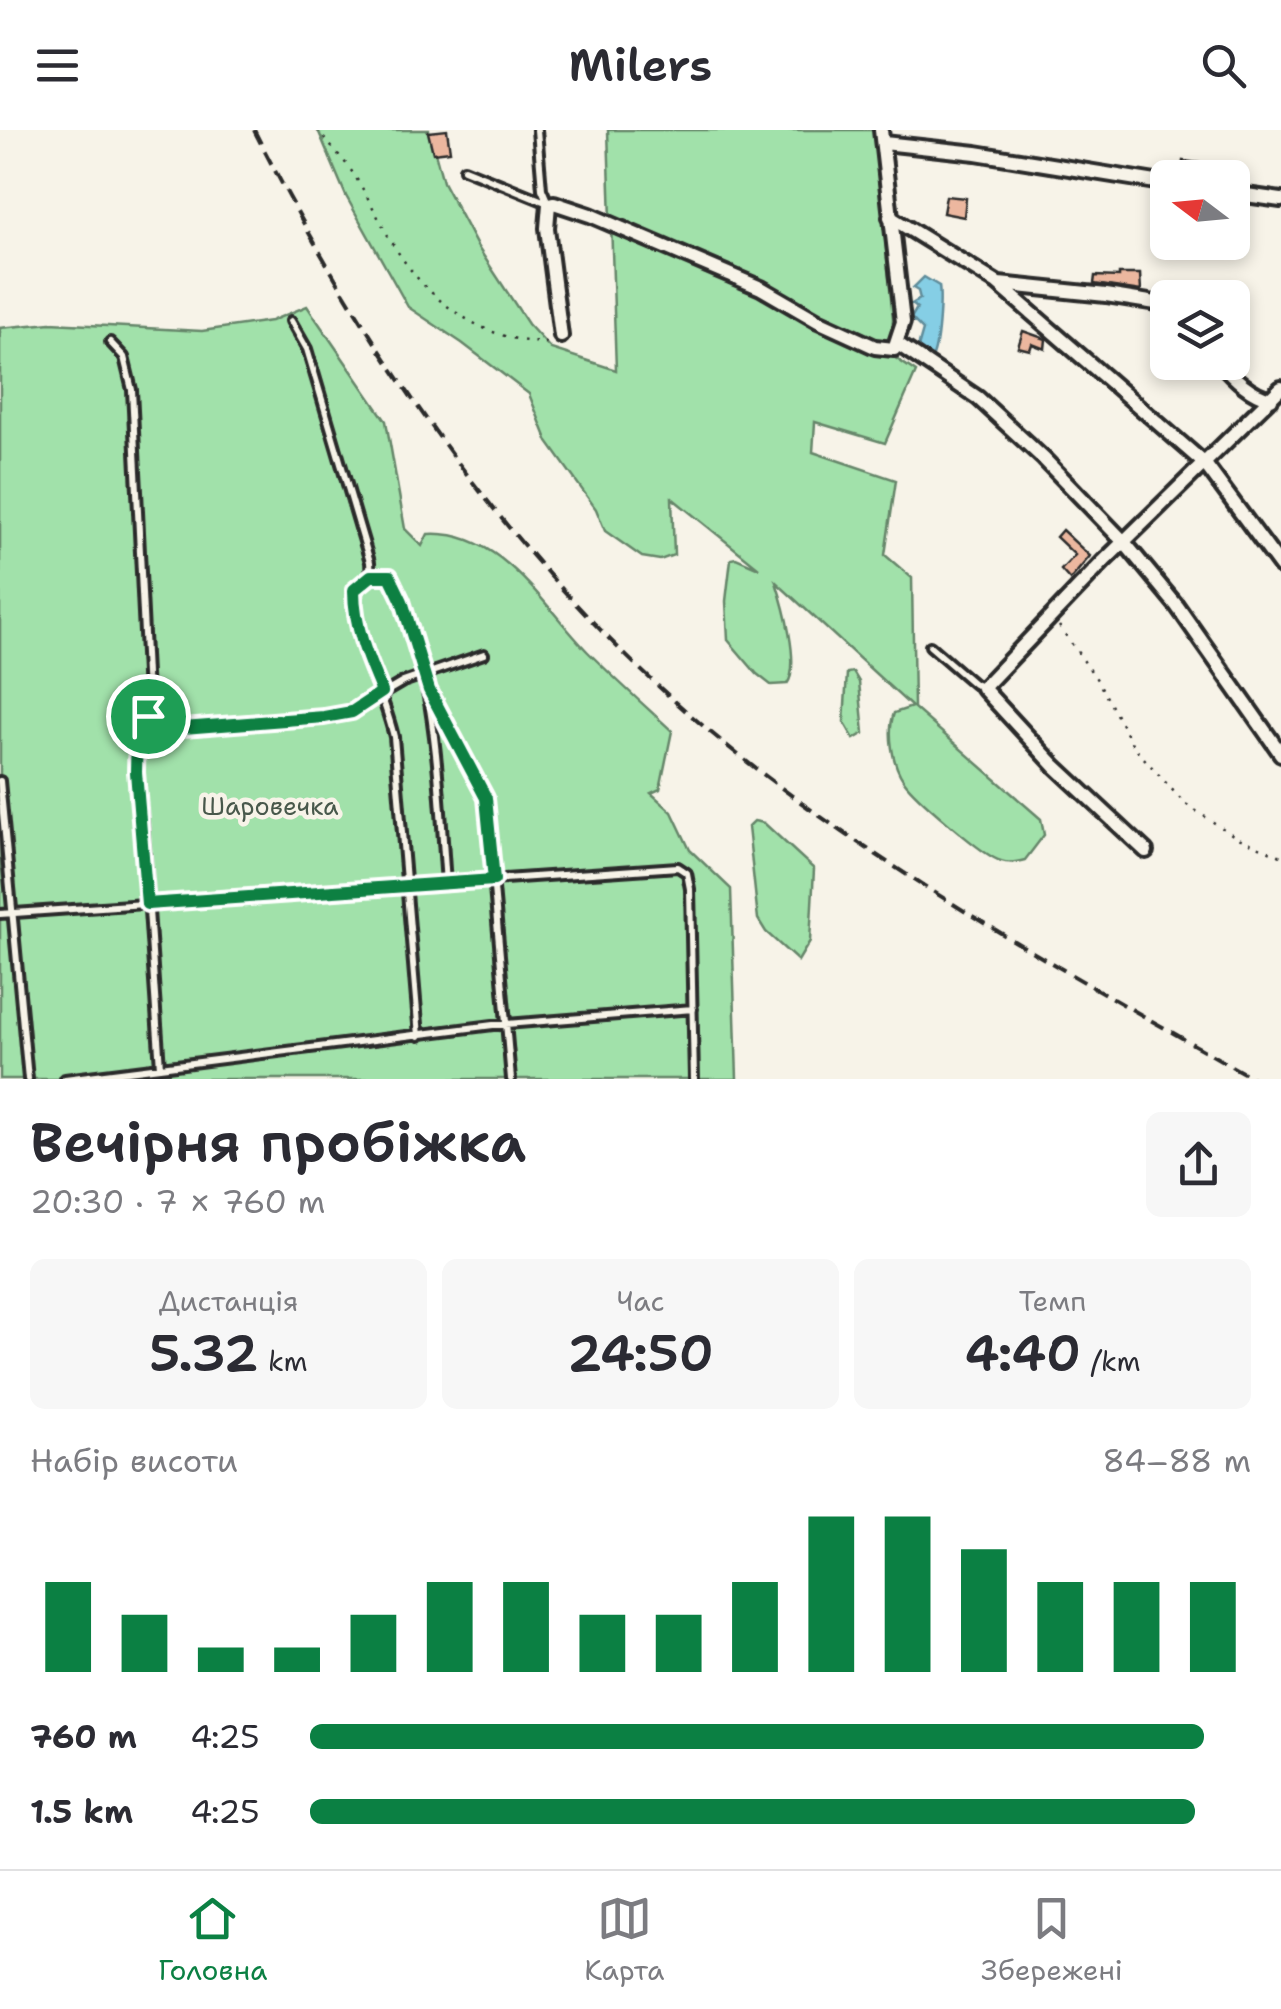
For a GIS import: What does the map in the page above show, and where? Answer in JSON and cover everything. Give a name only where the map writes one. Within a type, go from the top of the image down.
[{"type":"street","points":[[561,336],[547,228],[549,204],[573,208],[781,297],[818,321],[887,350],[898,344],[902,333],[902,306],[882,136],[1150,181]]},
{"type":"street","points":[[1250,196],[1281,200]]},
{"type":"street","points":[[890,217],[997,283],[1204,464],[1281,567]]},
{"type":"street","points":[[997,283],[1150,302]]},
{"type":"street","points":[[898,344],[978,398],[1044,458],[1124,542],[1177,606],[1281,754]]},
{"type":"street","points":[[1240,380],[1258,396],[1278,392]]},
{"type":"street","points":[[1146,851],[1056,766],[983,688],[1124,542],[1278,392]]},
{"type":"lane","points":[[538,130],[542,189],[549,204]]},
{"type":"lane","points":[[464,169],[549,204]]},
{"type":"lane","points":[[291,321],[307,349],[371,576]]},
{"type":"lane","points":[[110,342],[124,357],[132,390],[148,716],[137,734],[136,772],[160,1067]]},
{"type":"lane","points":[[419,1036],[394,737],[354,610],[354,590],[371,576],[390,576],[426,676],[446,883]]},
{"type":"lane","points":[[930,646],[983,688]]},
{"type":"lane","points":[[148,716],[183,728],[352,712],[402,682],[484,654]]},
{"type":"lane","points":[[429,690],[486,798],[511,1079]]},
{"type":"lane","points":[[0,780],[28,1079]]},
{"type":"lane","points":[[0,914],[678,867],[686,873],[690,889],[694,1079]]},
{"type":"lane","points":[[66,1079],[507,1024],[693,1009]]},
{"type":"path","points":[[318,130],[354,174],[407,265],[446,306],[497,336],[512,340],[560,343],[561,336]]},
{"type":"path","points":[[1052,617],[1098,681],[1134,747],[1184,803],[1236,837],[1281,856]]},
{"type":"green space","points":[[318,130],[429,130],[443,182],[477,246],[528,324],[551,349],[616,370],[608,130],[874,130],[893,318],[891,355],[916,372],[885,443],[815,422],[813,452],[896,480],[885,555],[912,578],[914,708],[1041,819],[1044,835],[1025,860],[994,858],[910,789],[896,766],[891,729],[894,713],[912,707],[776,582],[789,634],[791,675],[787,684],[771,685],[757,674],[728,640],[726,601],[731,559],[759,568],[672,498],[674,555],[660,560],[642,557],[605,531],[596,509],[548,442],[529,394],[408,307],[346,196]]},
{"type":"green space","name":"Шаровечка","points":[[307,306],[386,421],[405,529],[422,546],[428,534],[454,536],[499,557],[537,593],[588,652],[672,731],[660,789],[651,793],[672,812],[690,850],[731,889],[737,1079],[0,1079],[0,328],[51,323],[202,331],[271,321]]},
{"type":"green space","points":[[853,672],[859,682],[864,733],[854,739],[844,722],[847,673]]},
{"type":"green space","points":[[754,821],[764,823],[814,869],[810,941],[798,961],[766,932],[758,919],[748,827]]},
{"type":"water","points":[[924,277],[939,286],[940,293],[936,344],[932,358],[928,359],[917,351],[923,330],[911,318],[917,308],[912,304],[920,299],[913,288]]},
{"type":"building","points":[[447,130],[450,151],[433,153],[428,132]]},
{"type":"building","points":[[946,196],[966,198],[964,217],[943,213]]},
{"type":"building","points":[[1140,274],[1141,291],[1094,284],[1095,276]]},
{"type":"building","points":[[1023,331],[1046,339],[1045,349],[1032,344],[1030,350],[1018,347]]},
{"type":"building","points":[[1062,530],[1090,556],[1070,580],[1061,570],[1075,555],[1056,537]]},
{"type":"railway","points":[[254,130],[350,303],[462,467],[523,545],[660,688],[736,753],[859,843],[989,926],[1254,1079]]},
{"type":"route","points":[[371,576],[390,576],[421,656],[429,690],[486,798],[494,880],[147,904],[136,772],[137,734],[148,716],[183,728],[352,712],[382,692],[354,610],[354,590],[371,576]]}]
